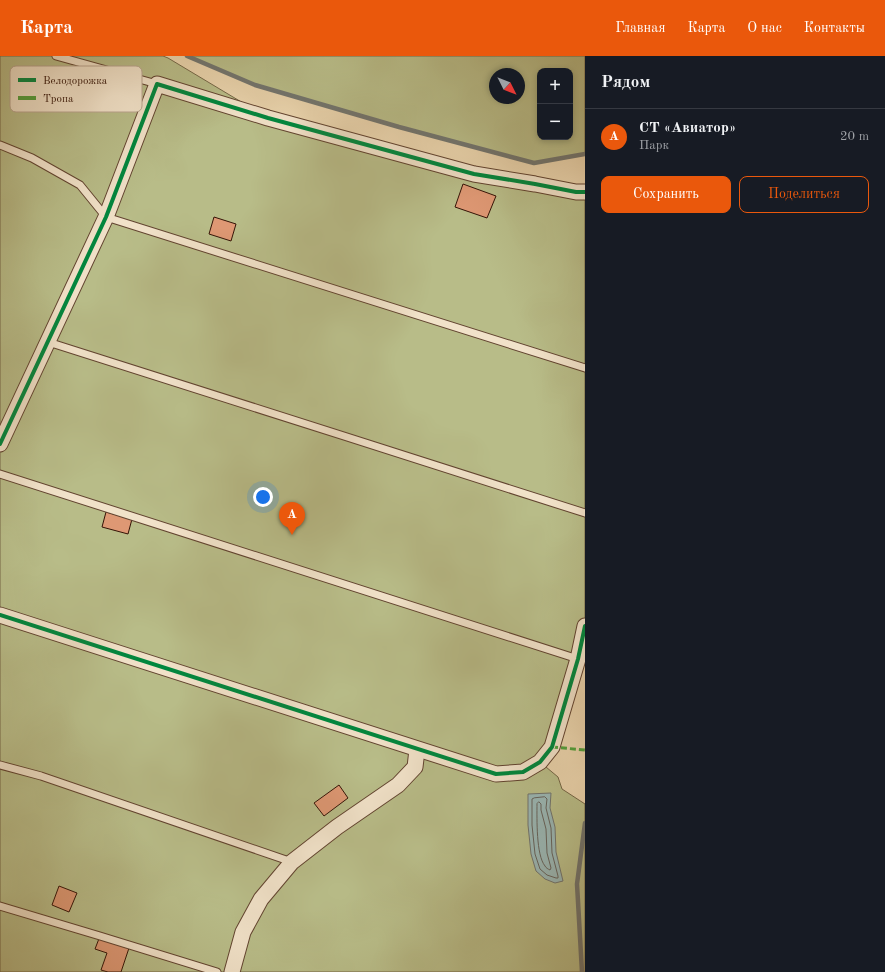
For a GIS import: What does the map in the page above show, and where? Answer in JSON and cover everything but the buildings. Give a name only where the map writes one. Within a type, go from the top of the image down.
[{"type":"street","points":[[0,444],[106,217],[157,84],[268,118],[474,174],[576,192],[585,192]]},
{"type":"street","points":[[0,615],[417,750],[496,774],[523,772],[540,762],[552,746],[578,659],[585,626]]},
{"type":"street","points":[[232,972],[243,932],[261,899],[292,862],[337,827],[398,785],[415,766],[417,750]]},
{"type":"lane","points":[[56,56],[92,66]]},
{"type":"lane","points":[[142,80],[157,84]]},
{"type":"lane","points":[[0,145],[32,158],[80,185],[106,217],[585,368]]},
{"type":"lane","points":[[48,342],[585,513]]},
{"type":"lane","points":[[0,474],[578,659]]},
{"type":"lane","points":[[0,765],[41,776],[292,862]]},
{"type":"lane","points":[[0,906],[217,972]]},
{"type":"green space","points":[[0,56],[163,56],[268,118],[474,174],[585,192],[585,626],[540,762],[558,777],[562,789],[585,804],[585,972],[0,972]]},
{"type":"green space","points":[[187,56],[585,56],[585,154],[534,163],[399,127],[255,85]]},
{"type":"water","points":[[551,793],[550,808],[555,827],[556,852],[563,881],[555,883],[545,879],[536,871],[531,854],[528,825],[528,794]]},
{"type":"waterway","points":[[187,56],[255,85],[399,127],[534,163],[585,154]]},
{"type":"waterway","points":[[582,972],[577,884],[585,823]]},
{"type":"marked path","points":[[552,747],[585,750]]},
{"type":"cycle path","points":[[0,444],[106,217],[157,84],[268,118],[474,174],[576,192],[585,192]]},
{"type":"cycle path","points":[[0,615],[496,774],[523,772],[540,762],[552,747],[578,659],[585,626]]},
{"type":"place","name":"СТ «Авиатор»","points":[[292,535]]}]
